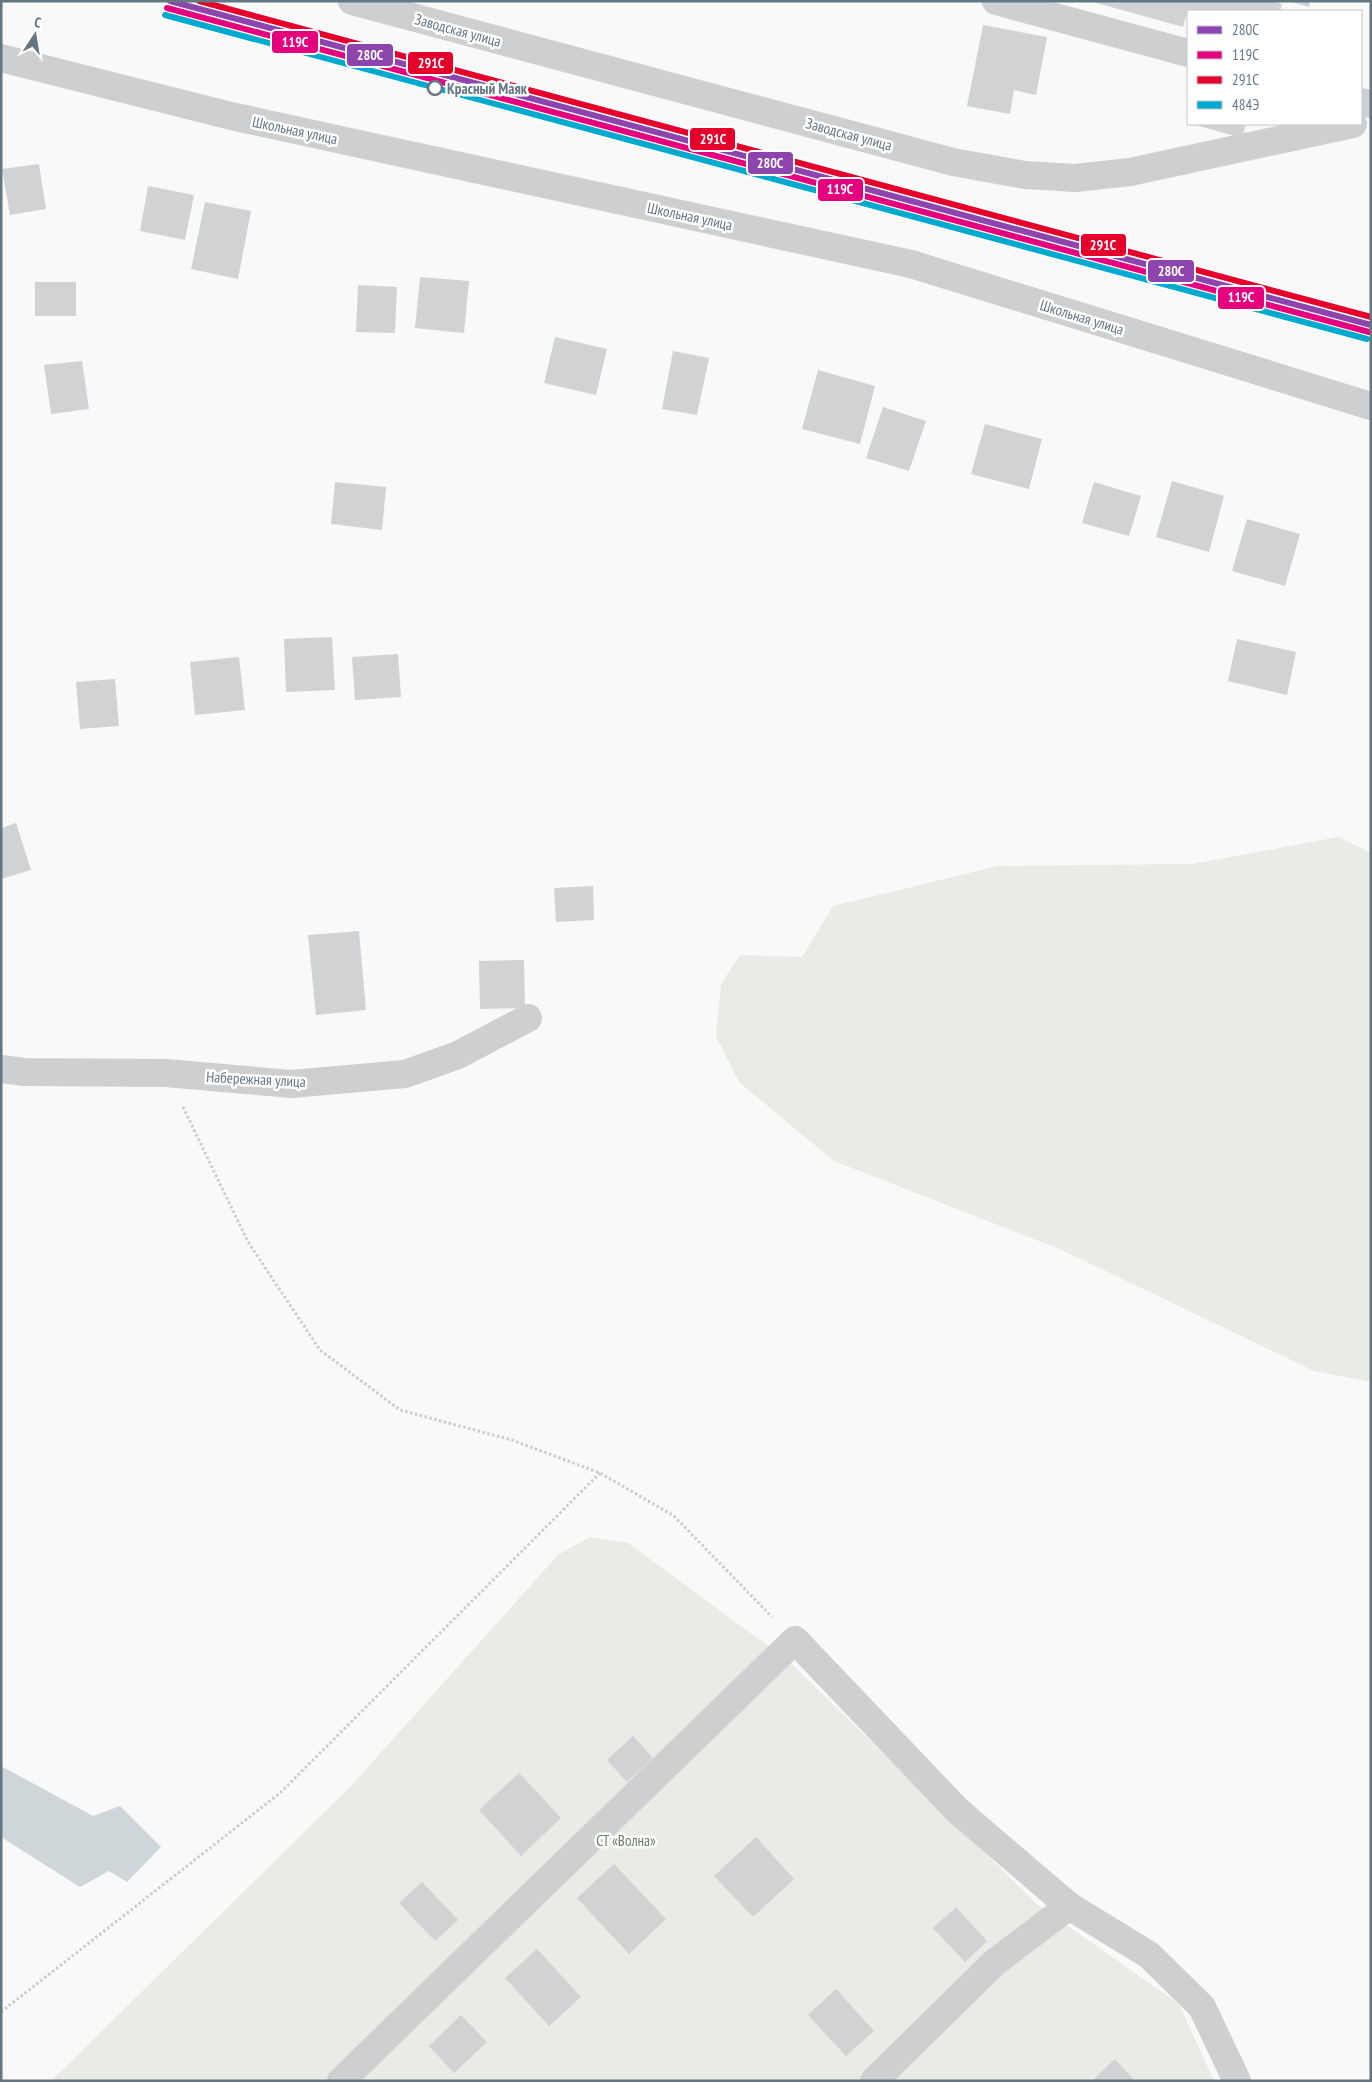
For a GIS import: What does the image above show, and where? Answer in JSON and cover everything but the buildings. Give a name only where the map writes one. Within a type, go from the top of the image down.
[{"type":"street","name":"Заводская улица","points":[[352,1],[953,162],[1025,175],[1075,178],[1130,172],[1348,125]]},
{"type":"street","points":[[996,1],[1187,53]]},
{"type":"street","name":"Школьная улица","points":[[1,58],[231,116],[910,264],[1371,406]]},
{"type":"street","name":"Набережная улица","points":[[1,1069],[24,1072],[166,1073],[291,1084],[405,1074],[458,1055],[528,1018]]},
{"type":"street","points":[[341,2081],[795,1640],[958,1811],[1069,1906],[1149,1955],[1202,2007],[1237,2081]]},
{"type":"street","points":[[874,2081],[994,1963],[1069,1906]]},
{"type":"path","points":[[166,1073],[248,1242],[320,1350],[400,1410],[512,1440],[600,1472],[674,1516],[795,1640]]},
{"type":"path","points":[[1,2012],[280,1793],[600,1472]]},
{"type":"green space","points":[[1338,837],[1371,853],[1371,1382],[1314,1371],[1062,1250],[834,1161],[739,1082],[716,1036],[721,984],[740,955],[802,957],[833,906],[998,866],[1193,864]]},
{"type":"green space","name":"СТ «Волна»","points":[[590,1537],[628,1543],[790,1662],[1038,1905],[1179,2004],[1214,2081],[51,2081],[351,1786],[558,1555]]},
{"type":"shaded area","points":[[1,1766],[93,1816],[120,1806],[161,1847],[127,1882],[109,1871],[80,1887],[1,1837]]},
{"type":"transit line","name":"280С","points":[[170,1],[1371,325]]},
{"type":"transit line","name":"291С","points":[[199,1],[1371,317]]},
{"type":"transit line","name":"119С","points":[[167,8],[1369,332]]},
{"type":"transit line","name":"484Э","points":[[165,15],[1367,339]]},
{"type":"place","name":"Красный Маяк","points":[[435,88]]}]
